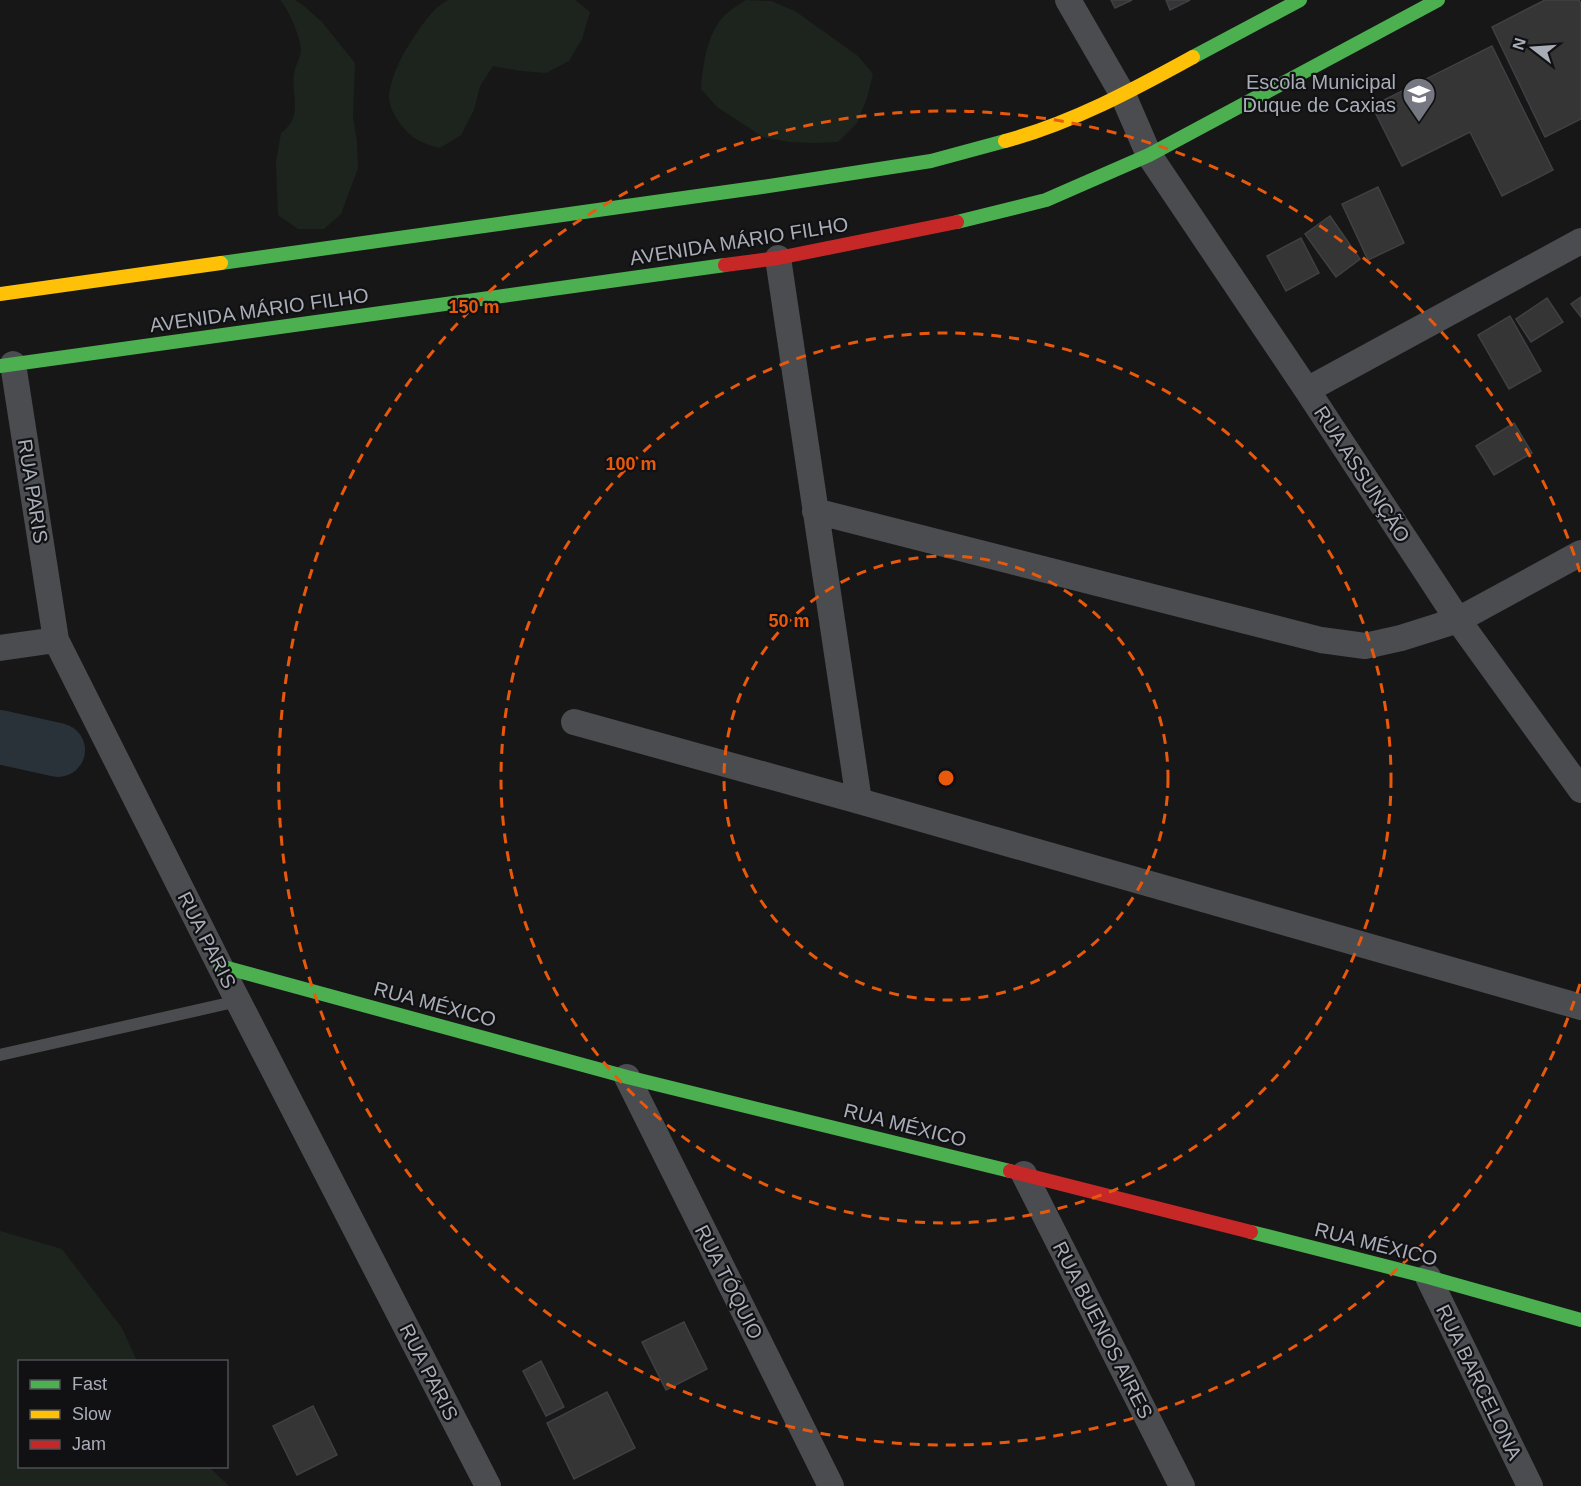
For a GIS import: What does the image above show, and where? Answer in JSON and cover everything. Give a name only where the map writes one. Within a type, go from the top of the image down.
[{"type":"main road","points":[[0,294],[762,187],[931,161],[1031,134],[1123,95],[1300,0]]},
{"type":"main road","name":"AVENIDA MÁRIO FILHO","points":[[7,365],[778,258],[943,225],[1046,200],[1149,155],[1438,0]]},
{"type":"main road","name":"RUA MÉXICO","points":[[220,966],[627,1077],[1024,1174],[1428,1277],[1581,1320]]},
{"type":"street","name":"RUA ASSUNÇÃO","points":[[1068,0],[1123,95],[1149,155],[1458,620],[1581,790]]},
{"type":"street","points":[[1307,390],[1581,241]]},
{"type":"street","points":[[778,258],[859,801]]},
{"type":"street","name":"RUA PARIS","points":[[7,365],[56,640],[220,966],[488,1486]]},
{"type":"street","points":[[815,511],[1321,640],[1365,646],[1401,638],[1458,620],[1581,553]]},
{"type":"street","points":[[0,648],[56,640]]},
{"type":"street","points":[[574,723],[859,801],[1581,1007]]},
{"type":"street","name":"RUA TÓQUIO","points":[[627,1077],[831,1486]]},
{"type":"street","name":"RUA BUENOS AIRES","points":[[1024,1174],[1182,1486]]},
{"type":"street","name":"RUA BARCELONA","points":[[1428,1277],[1530,1486]]},
{"type":"lane","points":[[0,1055],[238,1001]]},
{"type":"shaded area","points":[[280,0],[295,0],[304,6],[322,22],[355,63],[353,117],[358,168],[341,214],[324,229],[298,229],[278,215],[276,162],[281,133],[292,120],[294,113],[294,74],[301,51],[294,24]]},
{"type":"shaded area","points":[[448,0],[575,0],[590,12],[582,39],[569,61],[546,73],[493,66],[480,86],[474,110],[461,135],[440,148],[429,145],[408,133],[391,108],[389,96],[395,72],[410,43],[429,16]]},
{"type":"shaded area","points":[[746,0],[771,1],[795,11],[858,56],[873,74],[857,123],[838,142],[789,142],[763,137],[717,107],[701,89],[705,59],[714,30],[726,14]]},
{"type":"shaded area","points":[[0,1231],[62,1249],[122,1328],[137,1360],[18,1360],[18,1468],[210,1468],[229,1486],[0,1486]]},
{"type":"building","points":[[1111,0],[1132,0],[1115,8]]},
{"type":"building","points":[[1166,0],[1190,0],[1170,10]]},
{"type":"building","points":[[1545,0],[1579,0],[1581,4],[1581,119],[1545,137],[1492,27]]},
{"type":"building","points":[[1492,46],[1553,170],[1502,196],[1470,132],[1402,166],[1372,106]]},
{"type":"building","points":[[1378,187],[1404,243],[1368,260],[1342,204]]},
{"type":"building","points":[[1330,216],[1360,259],[1336,277],[1305,234]]},
{"type":"building","points":[[1301,238],[1319,273],[1286,291],[1267,256]]},
{"type":"building","points":[[1581,297],[1581,317],[1571,304]]},
{"type":"building","points":[[1547,298],[1563,322],[1531,342],[1516,319]]},
{"type":"building","points":[[1510,316],[1541,371],[1509,389],[1478,335]]},
{"type":"building","points":[[1514,423],[1532,453],[1494,475],[1476,446]]},
{"type":"building","points":[[684,1322],[707,1369],[666,1390],[642,1342]]},
{"type":"building","points":[[541,1361],[564,1407],[546,1416],[523,1371]]},
{"type":"building","points":[[607,1392],[635,1448],[574,1479],[547,1423]]},
{"type":"building","points":[[313,1406],[337,1455],[297,1475],[273,1426]]},
{"type":"waterway","points":[[0,737],[58,750]]},
{"type":"traffic: fast","points":[[1193,57],[1300,0]]},
{"type":"traffic: fast","points":[[957,222],[1046,200],[1149,155],[1438,0]]},
{"type":"traffic: fast","points":[[221,263],[931,161],[1005,141]]},
{"type":"traffic: fast","points":[[0,366],[725,265]]},
{"type":"traffic: fast","points":[[220,966],[627,1077],[1010,1171]]},
{"type":"traffic: fast","points":[[1251,1232],[1428,1277],[1581,1320]]},
{"type":"traffic: slow","points":[[1005,141],[1078,115],[1193,57]]},
{"type":"traffic: slow","points":[[0,294],[221,263]]},
{"type":"traffic: jam","points":[[725,265],[778,258],[957,222]]},
{"type":"traffic: jam","points":[[1010,1171],[1251,1232]]},
{"type":"place","name":"Escola Municipal Duque de Caxias","points":[[1419,123]]}]
